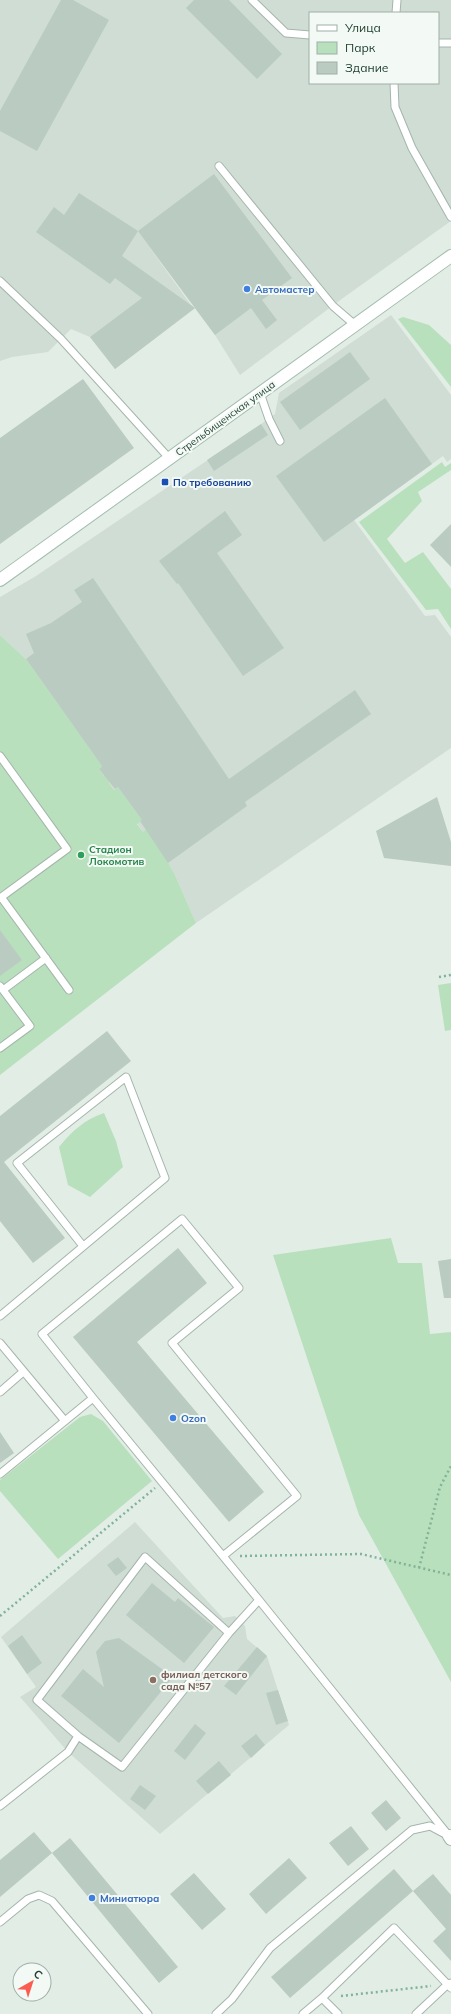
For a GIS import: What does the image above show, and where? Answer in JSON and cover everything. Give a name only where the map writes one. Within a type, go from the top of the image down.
[{"type":"main road","name":"Стрельбищенская улица","points":[[0,580],[451,256]]},
{"type":"lane","points":[[252,0],[286,33],[309,35]]},
{"type":"lane","points":[[396,12],[397,0]]},
{"type":"lane","points":[[439,43],[451,44]]},
{"type":"lane","points":[[394,84],[394,108],[412,148],[451,217]]},
{"type":"lane","points":[[219,166],[333,306],[355,325]]},
{"type":"lane","points":[[0,281],[61,339],[169,458]]},
{"type":"lane","points":[[260,394],[280,441]]},
{"type":"lane","points":[[0,756],[67,849],[0,897],[69,990]]},
{"type":"lane","points":[[0,1048],[30,1026],[1,988],[46,958]]},
{"type":"lane","points":[[0,1316],[165,1178],[126,1077],[17,1163],[83,1246]]},
{"type":"lane","points":[[223,1556],[297,1496],[172,1343],[239,1288],[182,1219],[42,1334],[450,1837]]},
{"type":"lane","points":[[0,1343],[65,1421]]},
{"type":"lane","points":[[0,1392],[24,1372]]},
{"type":"lane","points":[[0,1474],[93,1398]]},
{"type":"lane","points":[[229,1634],[145,1557],[37,1700],[78,1736],[122,1767],[229,1634],[259,1600]]},
{"type":"lane","points":[[0,1806],[68,1752],[78,1736]]},
{"type":"lane","points":[[216,2014],[232,1999],[270,1948],[412,1830],[430,1826],[450,1837]]},
{"type":"lane","points":[[0,1922],[28,1899],[39,1895],[52,1901],[148,2014]]},
{"type":"lane","points":[[303,2014],[322,1998],[394,1928],[450,1985],[416,2014]]},
{"type":"lane","points":[[322,1998],[338,2014]]},
{"type":"path","points":[[439,977],[451,975]]},
{"type":"path","points":[[419,1568],[440,1487],[451,1466]]},
{"type":"path","points":[[0,1616],[162,1482]]},
{"type":"path","points":[[223,1556],[361,1554],[451,1575]]},
{"type":"path","points":[[322,1998],[450,1985]]},
{"type":"shaded area","points":[[0,0],[451,0],[451,221],[343,298],[240,375],[215,335],[147,244],[194,309],[115,369],[90,337],[71,329],[48,352],[12,357],[0,361]]},
{"type":"shaded area","points":[[391,315],[451,395],[451,459],[447,462],[443,456],[354,520],[425,616],[435,615],[451,637],[451,748],[196,923],[175,875],[157,847],[151,833],[143,832],[137,823],[141,820],[117,787],[114,790],[109,783],[112,780],[104,776],[99,769],[102,767],[26,659],[0,635],[0,597],[36,576],[275,414],[279,393]]},
{"type":"shaded area","name":"филиал детского сада №57","points":[[135,1522],[223,1618],[235,1616],[245,1626],[247,1639],[267,1656],[289,1725],[160,1834],[68,1752],[20,1697],[36,1687],[1,1637]]},
{"type":"green space","points":[[403,317],[429,325],[451,345],[451,387],[398,319]]},
{"type":"green space","points":[[442,462],[445,467],[451,463],[451,470],[418,492],[422,501],[387,539],[405,563],[423,552],[451,589],[451,629],[438,609],[426,610],[359,522]]},
{"type":"green space","name":"Стадион Локомотив","points":[[0,635],[26,659],[102,766],[99,769],[104,776],[108,774],[112,780],[109,783],[114,790],[118,787],[142,820],[137,824],[143,832],[148,828],[175,875],[196,923],[0,1075]]},
{"type":"green space","points":[[451,983],[451,1030],[445,1031],[438,985]]},
{"type":"green space","points":[[104,1113],[116,1141],[123,1167],[90,1197],[68,1185],[59,1147],[79,1127],[90,1119]]},
{"type":"green space","points":[[391,1238],[398,1263],[422,1263],[430,1334],[451,1332],[451,1682],[359,1515],[273,1255]]},
{"type":"green space","points":[[91,1414],[103,1421],[152,1481],[58,1559],[0,1491],[0,1480],[80,1417]]},
{"type":"building","points":[[61,0],[73,0],[109,20],[37,151],[0,131],[0,111]]},
{"type":"building","points":[[194,0],[229,0],[282,54],[257,79],[186,8]]},
{"type":"building","points":[[214,174],[292,278],[262,300],[277,320],[266,329],[251,308],[215,335],[138,231]]},
{"type":"building","points":[[79,193],[138,231],[122,256],[195,308],[115,369],[90,337],[142,298],[115,278],[110,284],[36,232],[54,207],[64,215]]},
{"type":"building","points":[[350,352],[370,379],[300,430],[280,402]]},
{"type":"building","points":[[83,379],[134,448],[0,544],[0,438]]},
{"type":"building","points":[[385,398],[432,464],[324,542],[276,476]]},
{"type":"building","points":[[261,424],[268,435],[214,471],[207,460]]},
{"type":"building","points":[[225,511],[242,535],[217,553],[284,648],[243,676],[178,583],[177,584],[159,561]]},
{"type":"building","points":[[451,524],[451,567],[430,545]]},
{"type":"building","points":[[93,578],[229,779],[355,690],[371,714],[245,802],[247,806],[168,863],[140,821],[142,820],[118,787],[115,789],[99,769],[102,766],[26,659],[34,653],[26,634],[51,623],[82,602],[74,590]]},
{"type":"building","points":[[437,797],[451,842],[451,866],[384,858],[376,831]]},
{"type":"building","points":[[0,930],[22,960],[0,976]]},
{"type":"building","points":[[107,1031],[131,1061],[4,1162],[65,1238],[33,1263],[0,1221],[0,1116]]},
{"type":"building","points":[[178,1248],[207,1283],[137,1342],[264,1492],[229,1522],[73,1337]]},
{"type":"building","points":[[451,1259],[451,1298],[444,1298],[438,1261]]},
{"type":"building","points":[[0,1432],[14,1453],[0,1463]]},
{"type":"building","points":[[118,1557],[127,1568],[116,1576],[107,1565]]},
{"type":"building","points":[[152,1583],[175,1602],[178,1598],[214,1627],[184,1663],[126,1615]]},
{"type":"building","points":[[22,1635],[42,1663],[27,1674],[8,1646]]},
{"type":"building","points":[[119,1638],[173,1677],[119,1743],[61,1696],[83,1669],[104,1687],[96,1652],[105,1641]]},
{"type":"building","points":[[257,1647],[267,1656],[236,1695],[224,1686]]},
{"type":"building","points":[[278,1690],[288,1721],[276,1725],[266,1693]]},
{"type":"building","points":[[195,1724],[206,1733],[185,1760],[174,1751]]},
{"type":"building","points":[[256,1734],[265,1745],[251,1758],[241,1746]]},
{"type":"building","points":[[219,1761],[231,1775],[208,1794],[196,1781]]},
{"type":"building","points":[[140,1785],[156,1796],[145,1810],[130,1799]]},
{"type":"building","points":[[386,1800],[401,1818],[386,1831],[371,1813]]},
{"type":"building","points":[[351,1826],[369,1849],[348,1866],[329,1843]]},
{"type":"building","points":[[34,1832],[52,1853],[0,1897],[0,1860]]},
{"type":"building","points":[[70,1838],[178,1967],[159,1983],[52,1853]]},
{"type":"building","points":[[289,1858],[307,1878],[266,1914],[249,1894]]},
{"type":"building","points":[[394,1869],[413,1891],[290,1998],[271,1977]]},
{"type":"building","points":[[194,1873],[226,1909],[202,1930],[170,1894]]},
{"type":"building","points":[[433,1874],[451,1895],[451,1961],[433,1941],[446,1929],[413,1891]]},
{"type":"place","name":"Автомастер","points":[[247,289]]},
{"type":"place","name":"По требованию","points":[[165,482]]},
{"type":"place","name":"Стадион Локомотив","points":[[81,855]]},
{"type":"place","name":"Ozon","points":[[173,1418]]},
{"type":"place","name":"филиал детского сада №57","points":[[153,1680]]},
{"type":"place","name":"Миниатюра","points":[[92,1898]]}]
